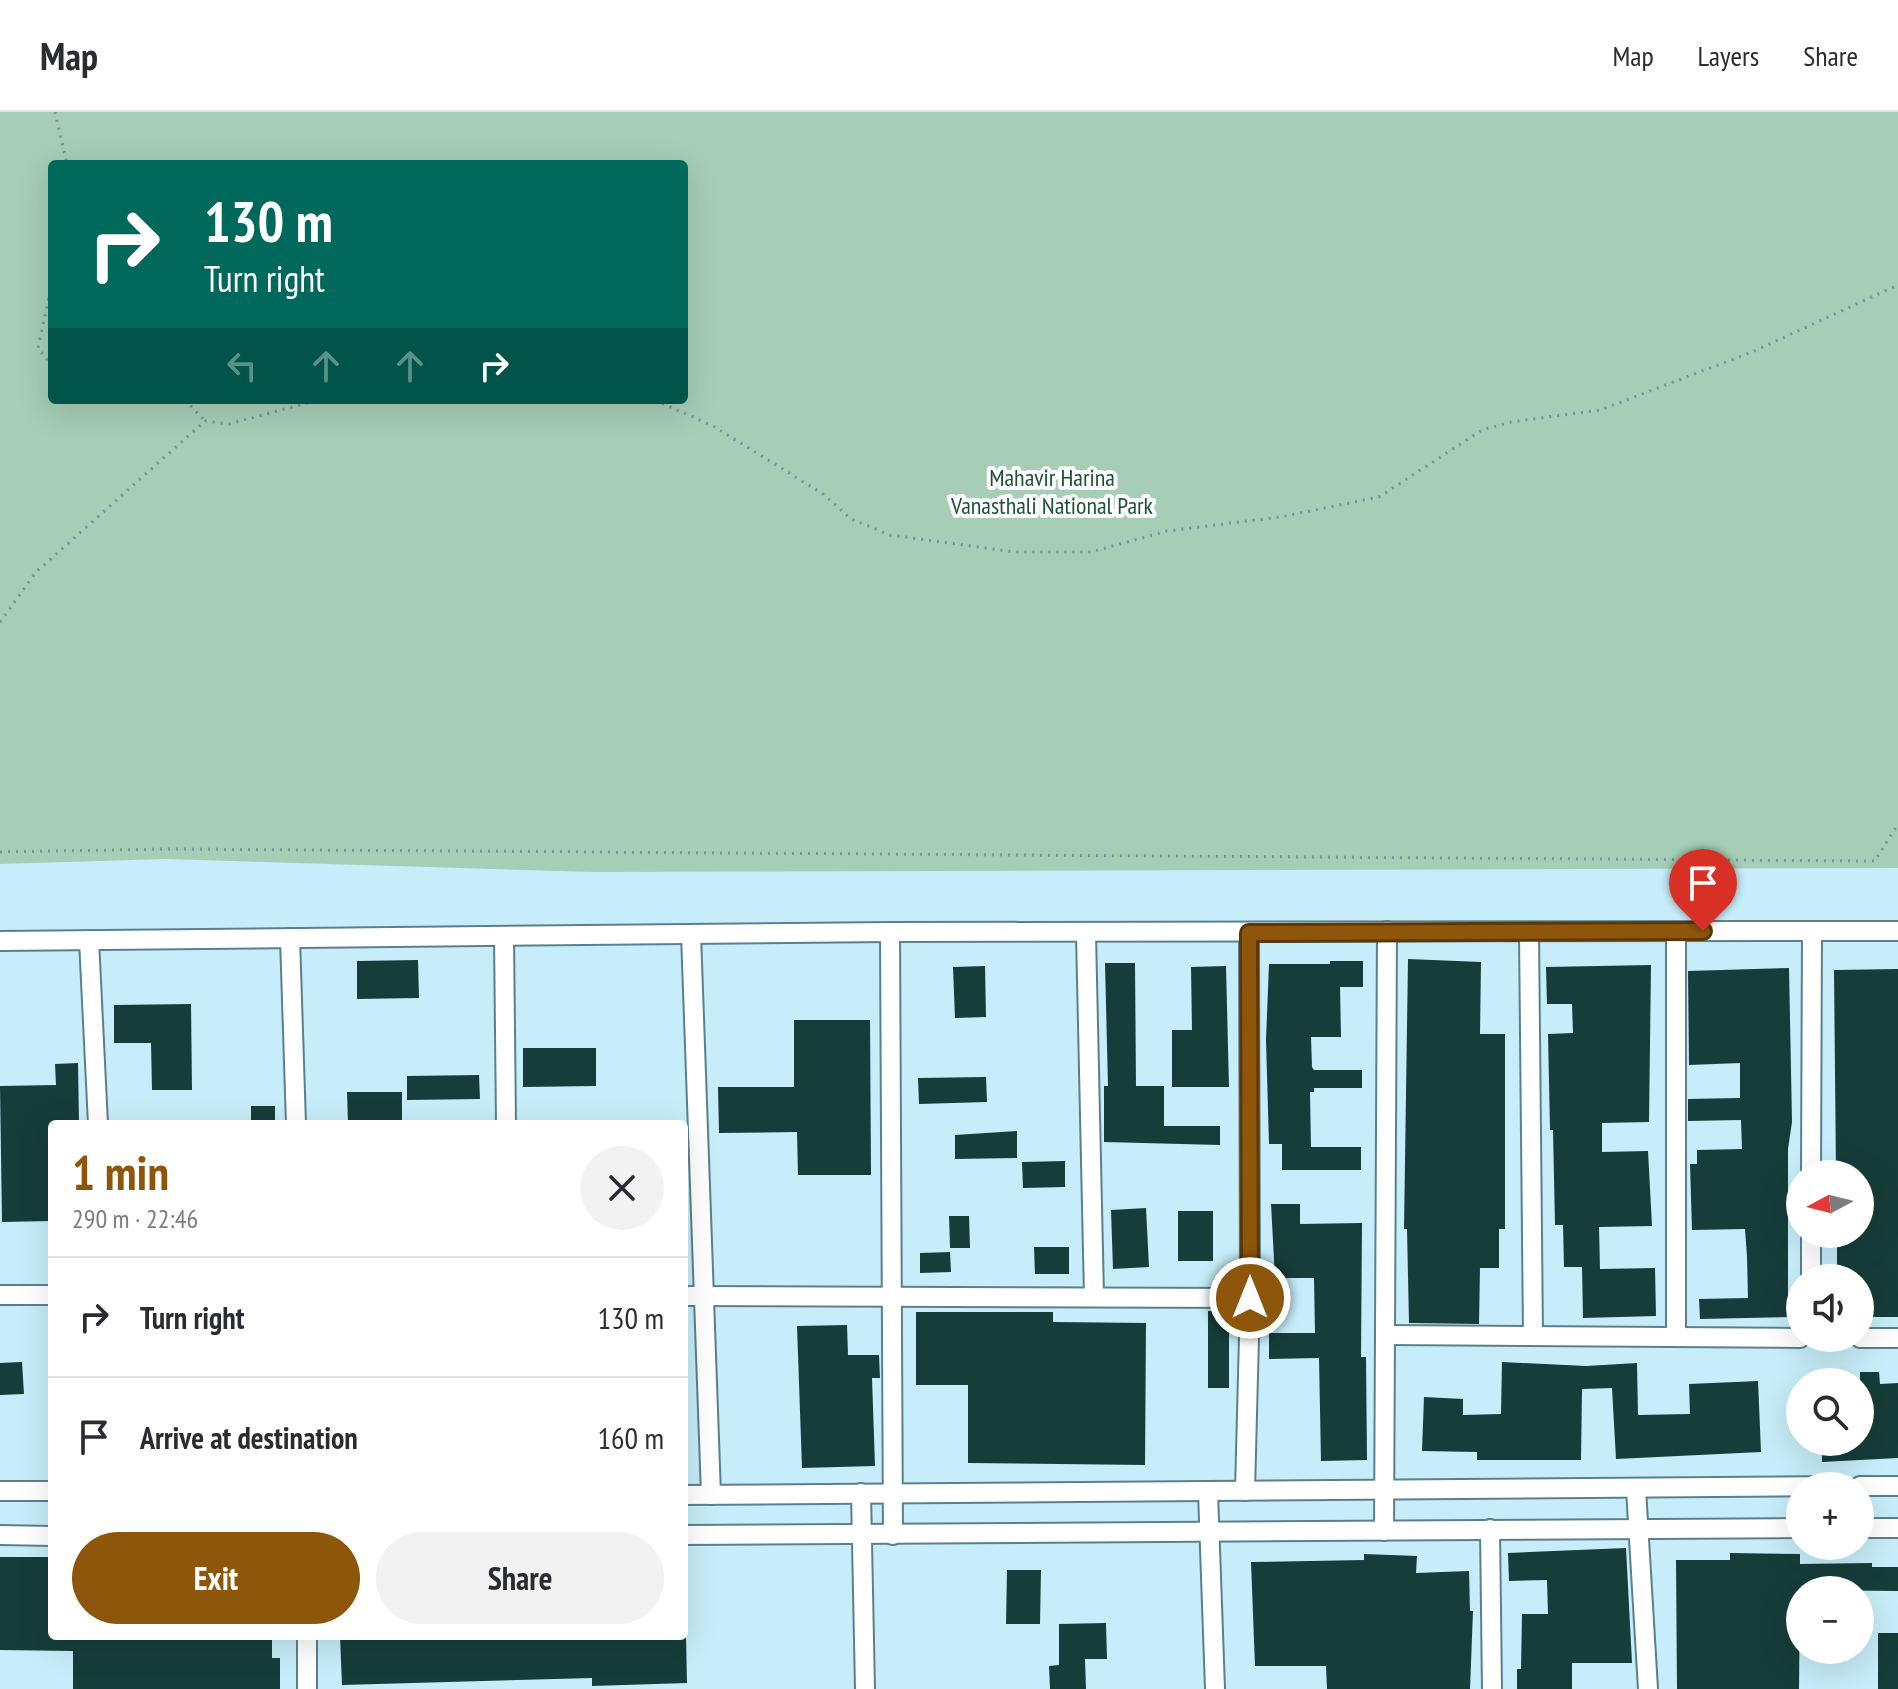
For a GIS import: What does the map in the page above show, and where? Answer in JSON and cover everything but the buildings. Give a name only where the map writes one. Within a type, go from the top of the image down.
[{"type":"street","points":[[1384,1531],[1387,1489],[1387,931]]},
{"type":"street","points":[[1811,1160],[1812,931]]},
{"type":"street","points":[[0,941],[890,932],[1898,931]]},
{"type":"street","points":[[890,932],[893,1535]]},
{"type":"street","points":[[1529,932],[1533,1336]]},
{"type":"street","points":[[1676,932],[1676,1337]]},
{"type":"street","points":[[1245,1491],[1250,1298],[1249,933]]},
{"type":"street","points":[[691,934],[693,1296],[711,1495]]},
{"type":"street","points":[[1086,934],[1094,1297]]},
{"type":"street","points":[[504,936],[506,1120]]},
{"type":"street","points":[[290,938],[296,1120]]},
{"type":"street","points":[[89,940],[98,1120]]},
{"type":"street","points":[[0,1295],[48,1295]]},
{"type":"street","points":[[693,1296],[1250,1298]]},
{"type":"street","points":[[1386,1335],[1786,1338]]},
{"type":"street","points":[[1874,1338],[1898,1338]]},
{"type":"street","points":[[688,1495],[1786,1486]]},
{"type":"street","points":[[1874,1486],[1898,1486]]},
{"type":"street","points":[[1636,1489],[1648,1689]]},
{"type":"street","points":[[0,1491],[48,1491]]},
{"type":"street","points":[[1208,1492],[1215,1689]]},
{"type":"street","points":[[861,1493],[865,1689]]},
{"type":"street","points":[[688,1535],[1786,1528]]},
{"type":"street","points":[[1874,1528],[1898,1528]]},
{"type":"street","points":[[1490,1529],[1492,1689]]},
{"type":"street","points":[[0,1535],[48,1536]]},
{"type":"street","points":[[307,1640],[307,1689]]},
{"type":"path","points":[[55,112],[66,160]]},
{"type":"path","points":[[664,404],[713,426],[823,494],[851,519],[890,535],[1015,552],[1091,552],[1167,531],[1280,517],[1379,497],[1482,430],[1511,422],[1600,410],[1752,352],[1898,285]]},
{"type":"path","points":[[48,302],[38,348],[48,360]]},
{"type":"path","points":[[189,404],[205,421],[229,424],[303,404]]},
{"type":"path","points":[[0,622],[36,572],[205,421]]},
{"type":"path","points":[[0,852],[169,849],[1875,861],[1898,824]]},
{"type":"green space","name":"Mahavir Harina Vanasthali National Park","points":[[0,112],[1898,112],[1898,868],[591,872],[166,859],[0,864]]},
{"type":"route","points":[[1250,1298],[1249,933],[1703,931]]}]
